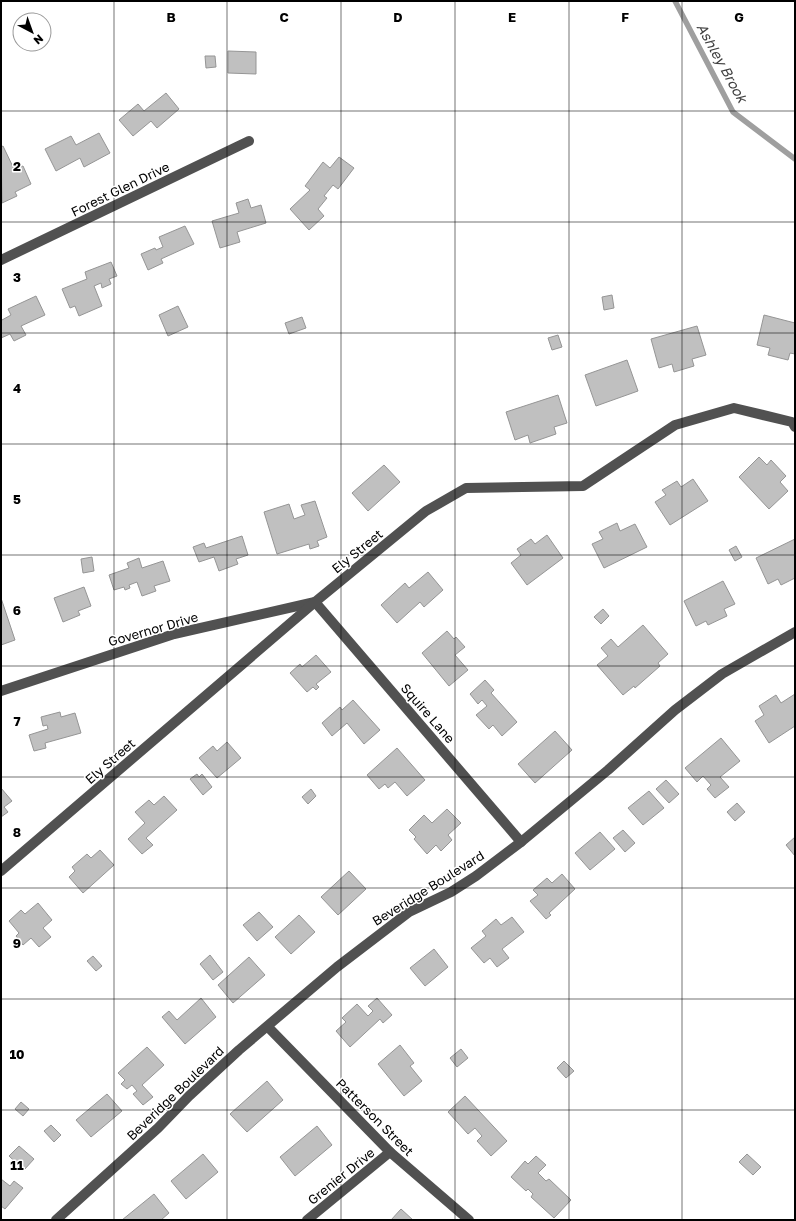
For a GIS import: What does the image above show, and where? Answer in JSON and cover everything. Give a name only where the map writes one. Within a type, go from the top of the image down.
[{"type":"street","name":"Forest Glen Drive","points":[[1,260],[249,141]]},
{"type":"street","name":"Ely Street","points":[[1,871],[315,602],[426,511],[466,488],[583,486],[675,425],[734,408],[792,422],[795,427]]},
{"type":"street","name":"Governor Drive","points":[[1,690],[174,634],[315,602]]},
{"type":"street","name":"Squire Lane","points":[[315,602],[521,842]]},
{"type":"street","name":"Beveridge Boulevard","points":[[56,1220],[158,1128],[189,1096],[228,1060],[379,933],[409,912],[451,892],[476,876],[521,842],[608,770],[686,701],[722,674],[795,632]]},
{"type":"street","name":"Patterson Street","points":[[268,1027],[390,1152],[469,1220]]},
{"type":"street","name":"Grenier Drive","points":[[307,1220],[390,1152]]},
{"type":"building","points":[[228,51],[256,52],[256,74],[228,73]]},
{"type":"building","points":[[205,56],[215,56],[216,67],[206,68]]},
{"type":"building","points":[[166,93],[179,109],[157,128],[151,121],[133,136],[119,120],[138,104],[144,111]]},
{"type":"building","points":[[99,133],[110,153],[84,167],[80,158],[56,171],[45,149],[71,136],[76,145]]},
{"type":"building","points":[[3,146],[14,169],[23,166],[31,184],[15,192],[17,196],[2,203],[1,147]]},
{"type":"building","points":[[339,157],[354,168],[338,189],[333,185],[324,196],[327,198],[318,209],[324,216],[309,230],[290,209],[310,190],[305,186],[323,162],[330,168]]},
{"type":"building","points":[[248,199],[251,208],[261,205],[266,223],[237,232],[240,242],[220,248],[212,221],[239,213],[236,203]]},
{"type":"building","points":[[185,226],[194,244],[161,259],[163,263],[148,270],[141,254],[155,248],[156,250],[163,247],[159,237]]},
{"type":"building","points":[[111,262],[117,276],[109,279],[111,284],[102,288],[101,283],[94,286],[102,306],[79,316],[75,306],[70,308],[62,289],[87,279],[85,272]]},
{"type":"building","points":[[612,295],[614,308],[604,310],[602,297]]},
{"type":"building","points":[[36,296],[45,315],[21,326],[26,335],[14,341],[10,334],[1,338],[1,318],[2,320],[11,315],[8,309]]},
{"type":"building","points":[[178,306],[188,327],[168,336],[159,315]]},
{"type":"building","points":[[764,315],[795,323],[795,354],[790,353],[788,360],[768,355],[770,348],[757,345]]},
{"type":"building","points":[[302,317],[306,328],[289,334],[285,323]]},
{"type":"building","points":[[697,326],[706,355],[692,359],[694,366],[674,372],[672,364],[659,368],[651,339]]},
{"type":"building","points":[[558,335],[562,347],[552,350],[548,338]]},
{"type":"building","points":[[627,360],[638,391],[596,406],[585,375]]},
{"type":"building","points":[[558,395],[567,423],[554,427],[556,434],[530,443],[528,435],[515,440],[506,412]]},
{"type":"building","points":[[759,457],[767,465],[771,460],[786,476],[780,482],[788,491],[769,509],[739,477]]},
{"type":"building","points":[[384,465],[400,482],[368,511],[352,493]]},
{"type":"building","points":[[693,479],[708,501],[670,525],[655,502],[666,495],[662,490],[677,481],[681,487]]},
{"type":"building","points":[[315,501],[327,537],[317,541],[319,546],[310,549],[309,544],[277,554],[264,512],[289,504],[294,519],[305,515],[301,505]]},
{"type":"building","points":[[617,523],[620,531],[635,524],[647,547],[604,568],[592,544],[603,539],[599,532]]},
{"type":"building","points":[[547,535],[563,558],[527,585],[511,563],[521,555],[517,549],[531,539],[535,544]]},
{"type":"building","points":[[242,536],[248,555],[236,559],[238,564],[219,571],[214,557],[199,562],[193,547],[204,543],[206,548]]},
{"type":"building","points":[[795,539],[795,578],[781,585],[778,579],[768,584],[756,558]]},
{"type":"building","points":[[736,546],[742,557],[735,561],[729,550]]},
{"type":"building","points":[[92,557],[94,571],[83,573],[81,559]]},
{"type":"building","points":[[139,558],[142,568],[163,561],[170,581],[154,586],[156,591],[142,596],[137,582],[129,585],[130,588],[125,590],[124,587],[114,590],[109,575],[129,568],[127,563]]},
{"type":"building","points":[[428,572],[443,590],[424,607],[420,602],[397,623],[381,605],[405,583],[409,588]]},
{"type":"building","points":[[723,581],[735,604],[724,609],[727,616],[708,625],[706,621],[696,626],[684,601]]},
{"type":"building","points":[[84,587],[91,606],[78,611],[80,615],[63,622],[54,598]]},
{"type":"building","points":[[1,598],[15,640],[1,645]]},
{"type":"building","points":[[603,609],[609,616],[601,624],[594,617]]},
{"type":"building","points":[[643,625],[668,654],[658,663],[660,666],[635,688],[634,686],[623,695],[597,665],[608,656],[601,648],[611,639],[618,647]]},
{"type":"building","points":[[447,631],[454,639],[456,637],[465,647],[455,655],[468,670],[449,686],[422,653]]},
{"type":"building","points":[[316,655],[331,672],[316,684],[319,687],[316,690],[313,687],[307,692],[290,673],[300,664],[302,667]]},
{"type":"building","points":[[485,680],[494,690],[491,693],[517,722],[502,736],[493,725],[489,729],[476,715],[487,706],[482,700],[478,704],[470,694]]},
{"type":"building","points":[[795,694],[795,726],[769,743],[755,721],[764,715],[759,706],[776,695],[781,703]]},
{"type":"building","points":[[353,700],[380,730],[364,744],[347,723],[332,736],[322,723],[340,707],[342,710]]},
{"type":"building","points":[[60,712],[61,717],[75,713],[81,733],[45,743],[46,748],[34,751],[29,735],[48,729],[47,725],[43,726],[41,717]]},
{"type":"building","points":[[555,731],[572,750],[535,783],[518,764]]},
{"type":"building","points":[[721,738],[740,761],[720,777],[729,787],[715,798],[707,789],[711,785],[703,776],[697,782],[685,768]]},
{"type":"building","points":[[227,742],[241,758],[217,778],[199,758],[213,746],[217,751]]},
{"type":"building","points":[[397,748],[425,780],[407,796],[395,782],[388,788],[385,784],[379,789],[367,775]]},
{"type":"building","points":[[197,774],[199,777],[202,774],[212,787],[203,795],[190,779]]},
{"type":"building","points":[[666,780],[679,794],[669,803],[656,789]]},
{"type":"building","points":[[1,788],[12,801],[4,807],[8,812],[1,817]]},
{"type":"building","points":[[311,789],[316,796],[308,804],[302,797]]},
{"type":"building","points":[[649,791],[664,808],[643,825],[628,808]]},
{"type":"building","points":[[164,796],[177,810],[146,838],[153,845],[142,854],[128,839],[145,823],[135,812],[149,800],[154,805]]},
{"type":"building","points":[[737,803],[745,812],[735,821],[727,812]]},
{"type":"building","points":[[447,809],[461,823],[448,835],[452,840],[441,851],[436,845],[427,854],[414,839],[416,837],[409,830],[424,815],[432,823]]},
{"type":"building","points":[[623,830],[635,843],[625,852],[613,838]]},
{"type":"building","points":[[600,832],[615,849],[590,870],[575,853]]},
{"type":"building","points":[[795,837],[795,856],[786,845]]},
{"type":"building","points":[[100,850],[114,865],[83,893],[69,877],[75,871],[72,867],[87,854],[91,858]]},
{"type":"building","points":[[349,871],[366,889],[338,915],[321,897]]},
{"type":"building","points":[[562,874],[575,889],[549,913],[551,915],[546,919],[530,901],[538,895],[533,890],[547,878],[552,883]]},
{"type":"building","points":[[38,903],[52,920],[43,928],[51,937],[39,947],[31,938],[23,945],[16,936],[19,933],[9,921],[21,910],[25,914]]},
{"type":"building","points":[[259,912],[273,927],[257,941],[243,925]]},
{"type":"building","points":[[299,915],[315,932],[291,954],[275,937]]},
{"type":"building","points":[[512,917],[524,932],[502,949],[509,958],[497,967],[490,958],[484,963],[471,948],[486,936],[482,931],[496,919],[501,925]]},
{"type":"building","points":[[434,949],[448,967],[425,986],[410,968]]},
{"type":"building","points":[[210,955],[223,972],[213,980],[200,964]]},
{"type":"building","points":[[93,956],[102,966],[96,971],[87,961]]},
{"type":"building","points":[[249,957],[265,975],[233,1003],[218,985]]},
{"type":"building","points":[[201,998],[216,1017],[185,1044],[162,1017],[169,1011],[177,1020]]},
{"type":"building","points":[[377,998],[392,1015],[383,1023],[380,1019],[350,1047],[336,1031],[346,1022],[342,1018],[357,1004],[368,1016],[373,1011],[368,1006]]},
{"type":"building","points":[[400,1045],[414,1063],[410,1066],[422,1081],[404,1096],[378,1064]]},
{"type":"building","points":[[147,1047],[164,1065],[142,1085],[153,1097],[143,1105],[133,1094],[137,1091],[132,1085],[127,1089],[121,1084],[125,1080],[118,1073]]},
{"type":"building","points":[[461,1049],[468,1058],[457,1067],[450,1058]]},
{"type":"building","points":[[564,1061],[574,1071],[566,1078],[557,1068]]},
{"type":"building","points":[[267,1081],[283,1100],[247,1132],[230,1114]]},
{"type":"building","points":[[107,1094],[122,1111],[91,1137],[76,1120]]},
{"type":"building","points":[[465,1096],[507,1141],[491,1156],[477,1141],[482,1136],[475,1128],[468,1134],[448,1112]]},
{"type":"building","points":[[21,1102],[29,1109],[23,1116],[15,1109]]},
{"type":"building","points":[[51,1125],[61,1135],[54,1142],[44,1131]]},
{"type":"building","points":[[317,1126],[332,1145],[295,1176],[280,1157]]},
{"type":"building","points":[[19,1146],[34,1159],[24,1170],[9,1156]]},
{"type":"building","points":[[203,1154],[218,1172],[186,1199],[171,1181]]},
{"type":"building","points":[[747,1154],[761,1167],[753,1175],[739,1162]]},
{"type":"building","points":[[536,1156],[546,1165],[538,1173],[546,1181],[549,1179],[571,1200],[554,1218],[531,1197],[533,1194],[528,1189],[526,1191],[511,1177],[525,1161],[528,1164]]},
{"type":"building","points":[[1,1179],[10,1186],[14,1181],[23,1188],[5,1209],[1,1206]]},
{"type":"building","points":[[154,1194],[169,1213],[161,1220],[122,1220]]},
{"type":"building","points":[[401,1209],[413,1220],[391,1220]]},
{"type":"waterway","name":"Ashley Brook","points":[[675,1],[733,112],[795,159]]}]
